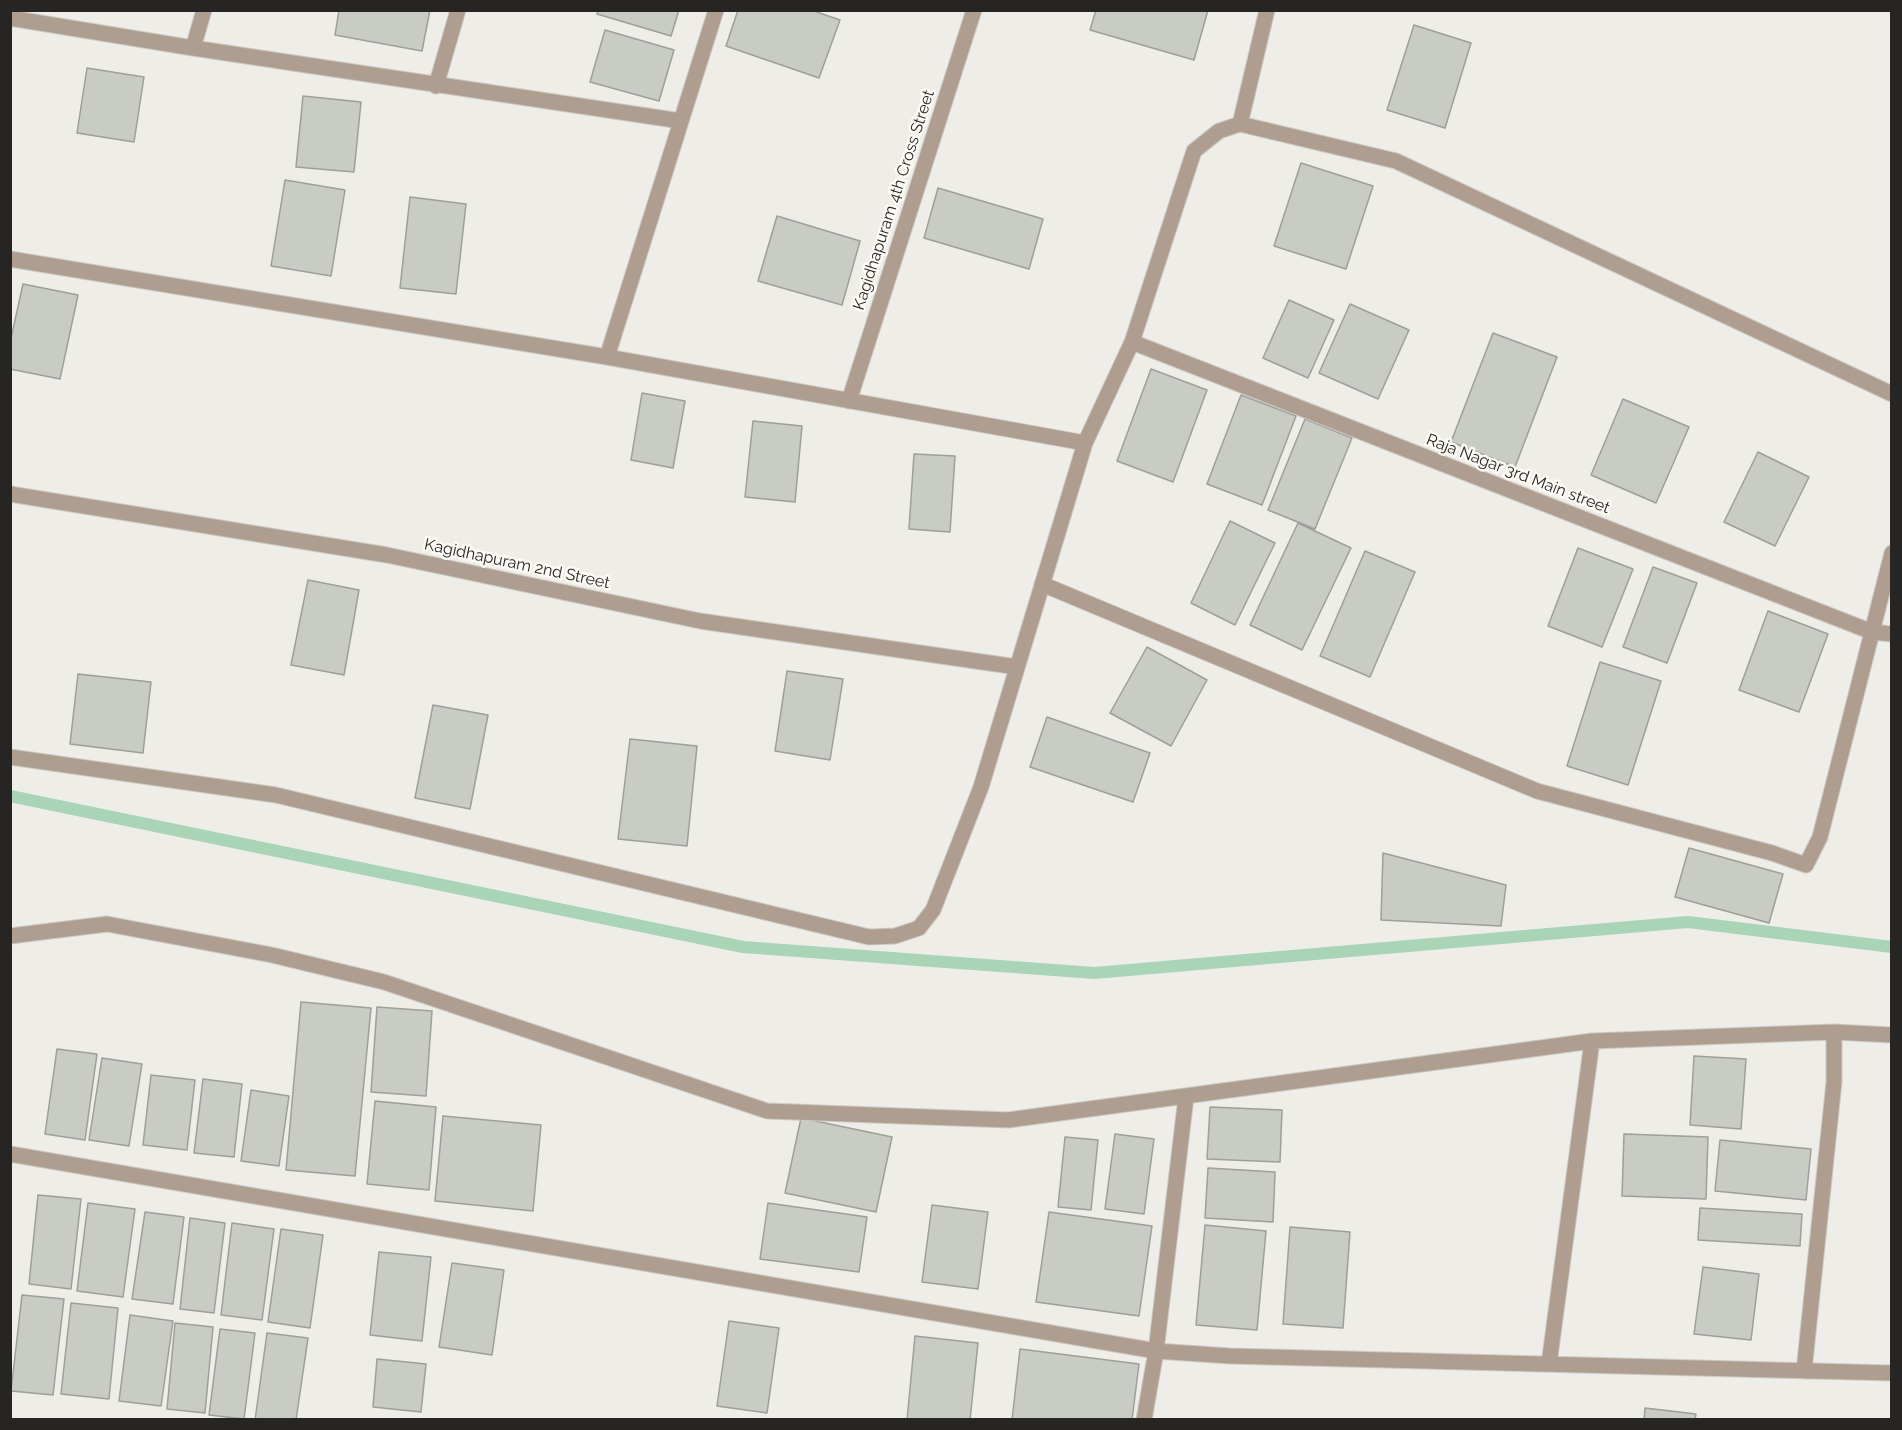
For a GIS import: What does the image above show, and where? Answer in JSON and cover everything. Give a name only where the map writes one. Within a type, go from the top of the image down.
[{"type":"street","points":[[192,48],[204,10]]},
{"type":"street","points":[[436,86],[458,10]]},
{"type":"street","points":[[607,357],[716,10]]},
{"type":"street","name":"Kagidhapuram 4th Cross Street","points":[[849,401],[974,10]]},
{"type":"street","points":[[1240,124],[1268,10]]},
{"type":"street","points":[[10,18],[436,86],[681,121]]},
{"type":"street","points":[[10,757],[276,795],[869,937],[895,936],[919,928],[933,910],[981,788],[1084,443],[1132,342],[1194,151],[1219,131],[1240,124],[1396,161],[1892,394]]},
{"type":"street","points":[[10,259],[607,357],[1084,443]]},
{"type":"street","name":"Raja Nagar 3rd Main street","points":[[1132,342],[1872,632],[1892,634]]},
{"type":"street","name":"Kagidhapuram 2nd Street","points":[[10,494],[387,555],[700,621],[1017,667]]},
{"type":"street","points":[[1042,584],[1537,791],[1772,853],[1806,865],[1820,837],[1892,553]]},
{"type":"street","points":[[10,936],[107,924],[272,955],[384,982],[767,1111],[1008,1120],[1592,1041],[1834,1032],[1892,1035]]},
{"type":"street","points":[[1804,1371],[1834,1082],[1834,1032]]},
{"type":"street","points":[[1549,1364],[1592,1041]]},
{"type":"street","points":[[1144,1419],[1156,1351],[1186,1097]]},
{"type":"street","points":[[10,1154],[1156,1351],[1892,1373]]},
{"type":"building","points":[[339,10],[430,10],[422,51],[335,35]]},
{"type":"building","points":[[598,10],[679,10],[671,36],[597,14]]},
{"type":"building","points":[[738,10],[811,10],[840,20],[819,78],[726,46]]},
{"type":"building","points":[[1096,10],[1208,10],[1194,60],[1090,30]]},
{"type":"building","points":[[1414,25],[1471,43],[1445,128],[1387,110]]},
{"type":"building","points":[[605,30],[674,50],[659,101],[590,82]]},
{"type":"building","points":[[87,68],[144,77],[134,142],[77,133]]},
{"type":"building","points":[[303,96],[361,102],[354,172],[296,167]]},
{"type":"building","points":[[1301,163],[1373,186],[1346,269],[1274,246]]},
{"type":"building","points":[[285,180],[345,190],[331,276],[271,266]]},
{"type":"building","points":[[938,188],[1043,219],[1029,269],[924,238]]},
{"type":"building","points":[[410,197],[466,204],[456,294],[400,288]]},
{"type":"building","points":[[777,216],[860,241],[842,305],[758,281]]},
{"type":"building","points":[[23,284],[78,295],[60,379],[10,369],[10,343]]},
{"type":"building","points":[[1289,300],[1334,320],[1308,378],[1263,358]]},
{"type":"building","points":[[1350,304],[1409,330],[1378,399],[1319,373]]},
{"type":"building","points":[[1493,333],[1557,357],[1515,467],[1451,442]]},
{"type":"building","points":[[1151,369],[1207,390],[1173,482],[1117,461]]},
{"type":"building","points":[[642,393],[685,401],[673,468],[631,460]]},
{"type":"building","points":[[1241,395],[1296,416],[1262,505],[1207,484]]},
{"type":"building","points":[[1623,399],[1689,427],[1656,503],[1591,475]]},
{"type":"building","points":[[1305,419],[1352,438],[1315,529],[1268,510]]},
{"type":"building","points":[[753,421],[802,426],[795,502],[745,497]]},
{"type":"building","points":[[1758,452],[1809,477],[1775,546],[1724,522]]},
{"type":"building","points":[[914,454],[955,456],[950,532],[909,529]]},
{"type":"building","points":[[1230,521],[1275,543],[1235,625],[1191,603]]},
{"type":"building","points":[[1298,523],[1351,548],[1302,650],[1250,625]]},
{"type":"building","points":[[1578,548],[1633,569],[1602,647],[1548,626]]},
{"type":"building","points":[[1365,551],[1415,572],[1370,677],[1320,656]]},
{"type":"building","points":[[1653,567],[1697,583],[1667,663],[1623,647]]},
{"type":"building","points":[[308,580],[359,590],[344,675],[291,665]]},
{"type":"building","points":[[1768,611],[1828,634],[1799,712],[1739,690]]},
{"type":"building","points":[[1147,647],[1207,680],[1171,746],[1110,713]]},
{"type":"building","points":[[1600,662],[1661,681],[1628,785],[1567,766]]},
{"type":"building","points":[[787,671],[843,679],[830,760],[775,751]]},
{"type":"building","points":[[78,674],[151,682],[143,753],[70,744]]},
{"type":"building","points":[[433,705],[488,715],[470,809],[415,798]]},
{"type":"building","points":[[1047,717],[1150,753],[1133,802],[1030,767]]},
{"type":"building","points":[[630,739],[697,746],[687,846],[618,839]]},
{"type":"building","points":[[1689,848],[1783,874],[1769,923],[1675,897]]},
{"type":"building","points":[[1383,853],[1506,885],[1501,926],[1381,920]]},
{"type":"building","points":[[301,1002],[371,1008],[355,1176],[286,1170]]},
{"type":"building","points":[[377,1007],[432,1011],[426,1096],[371,1092]]},
{"type":"building","points":[[57,1049],[97,1054],[85,1140],[45,1134]]},
{"type":"building","points":[[1694,1056],[1746,1059],[1741,1129],[1690,1125]]},
{"type":"building","points":[[102,1058],[142,1064],[129,1146],[89,1140]]},
{"type":"building","points":[[151,1075],[195,1080],[187,1150],[143,1145]]},
{"type":"building","points":[[203,1079],[242,1084],[234,1157],[194,1153]]},
{"type":"building","points":[[251,1090],[289,1096],[279,1166],[241,1161]]},
{"type":"building","points":[[375,1101],[436,1107],[429,1190],[367,1184]]},
{"type":"building","points":[[1210,1107],[1282,1110],[1280,1162],[1207,1159]]},
{"type":"building","points":[[443,1116],[541,1125],[533,1211],[435,1201]]},
{"type":"building","points":[[801,1118],[892,1137],[876,1212],[785,1193]]},
{"type":"building","points":[[1115,1134],[1154,1139],[1144,1214],[1105,1209]]},
{"type":"building","points":[[1624,1134],[1708,1137],[1706,1199],[1622,1196]]},
{"type":"building","points":[[1065,1137],[1098,1140],[1091,1210],[1058,1207]]},
{"type":"building","points":[[1720,1140],[1811,1149],[1806,1200],[1715,1191]]},
{"type":"building","points":[[1208,1168],[1275,1172],[1273,1222],[1205,1218]]},
{"type":"building","points":[[38,1195],[81,1199],[71,1289],[29,1284]]},
{"type":"building","points":[[88,1203],[135,1209],[123,1297],[77,1291]]},
{"type":"building","points":[[768,1203],[867,1217],[859,1272],[760,1259]]},
{"type":"building","points":[[932,1205],[988,1212],[978,1289],[922,1282]]},
{"type":"building","points":[[1700,1208],[1802,1214],[1800,1246],[1698,1240]]},
{"type":"building","points":[[145,1212],[184,1217],[173,1304],[132,1299]]},
{"type":"building","points":[[1049,1212],[1152,1226],[1139,1316],[1036,1302]]},
{"type":"building","points":[[190,1218],[225,1223],[214,1313],[180,1309]]},
{"type":"building","points":[[232,1223],[274,1229],[262,1320],[221,1315]]},
{"type":"building","points":[[1205,1225],[1266,1231],[1257,1330],[1196,1325]]},
{"type":"building","points":[[1290,1227],[1350,1232],[1343,1328],[1283,1324]]},
{"type":"building","points":[[281,1229],[323,1235],[310,1328],[268,1322]]},
{"type":"building","points":[[379,1252],[431,1257],[422,1341],[370,1335]]},
{"type":"building","points":[[452,1263],[504,1270],[492,1355],[439,1347]]},
{"type":"building","points":[[1703,1267],[1759,1274],[1751,1340],[1694,1334]]},
{"type":"building","points":[[22,1295],[64,1299],[53,1395],[11,1391]]},
{"type":"building","points":[[71,1303],[118,1308],[109,1399],[61,1394]]},
{"type":"building","points":[[130,1315],[173,1321],[161,1406],[119,1401]]},
{"type":"building","points":[[729,1321],[779,1328],[767,1413],[717,1406]]},
{"type":"building","points":[[175,1323],[213,1327],[205,1413],[167,1409]]},
{"type":"building","points":[[220,1329],[255,1333],[244,1419],[209,1415]]},
{"type":"building","points":[[267,1333],[308,1338],[296,1420],[255,1420]]},
{"type":"building","points":[[915,1336],[978,1343],[970,1420],[907,1420]]},
{"type":"building","points":[[1020,1349],[1139,1364],[1132,1420],[1012,1420]]},
{"type":"building","points":[[377,1359],[426,1364],[421,1412],[373,1407]]},
{"type":"building","points":[[1645,1408],[1696,1414],[1695,1420],[1644,1420]]},
{"type":"waterway","points":[[10,796],[743,947],[1094,973],[1688,922],[1892,947]]}]
